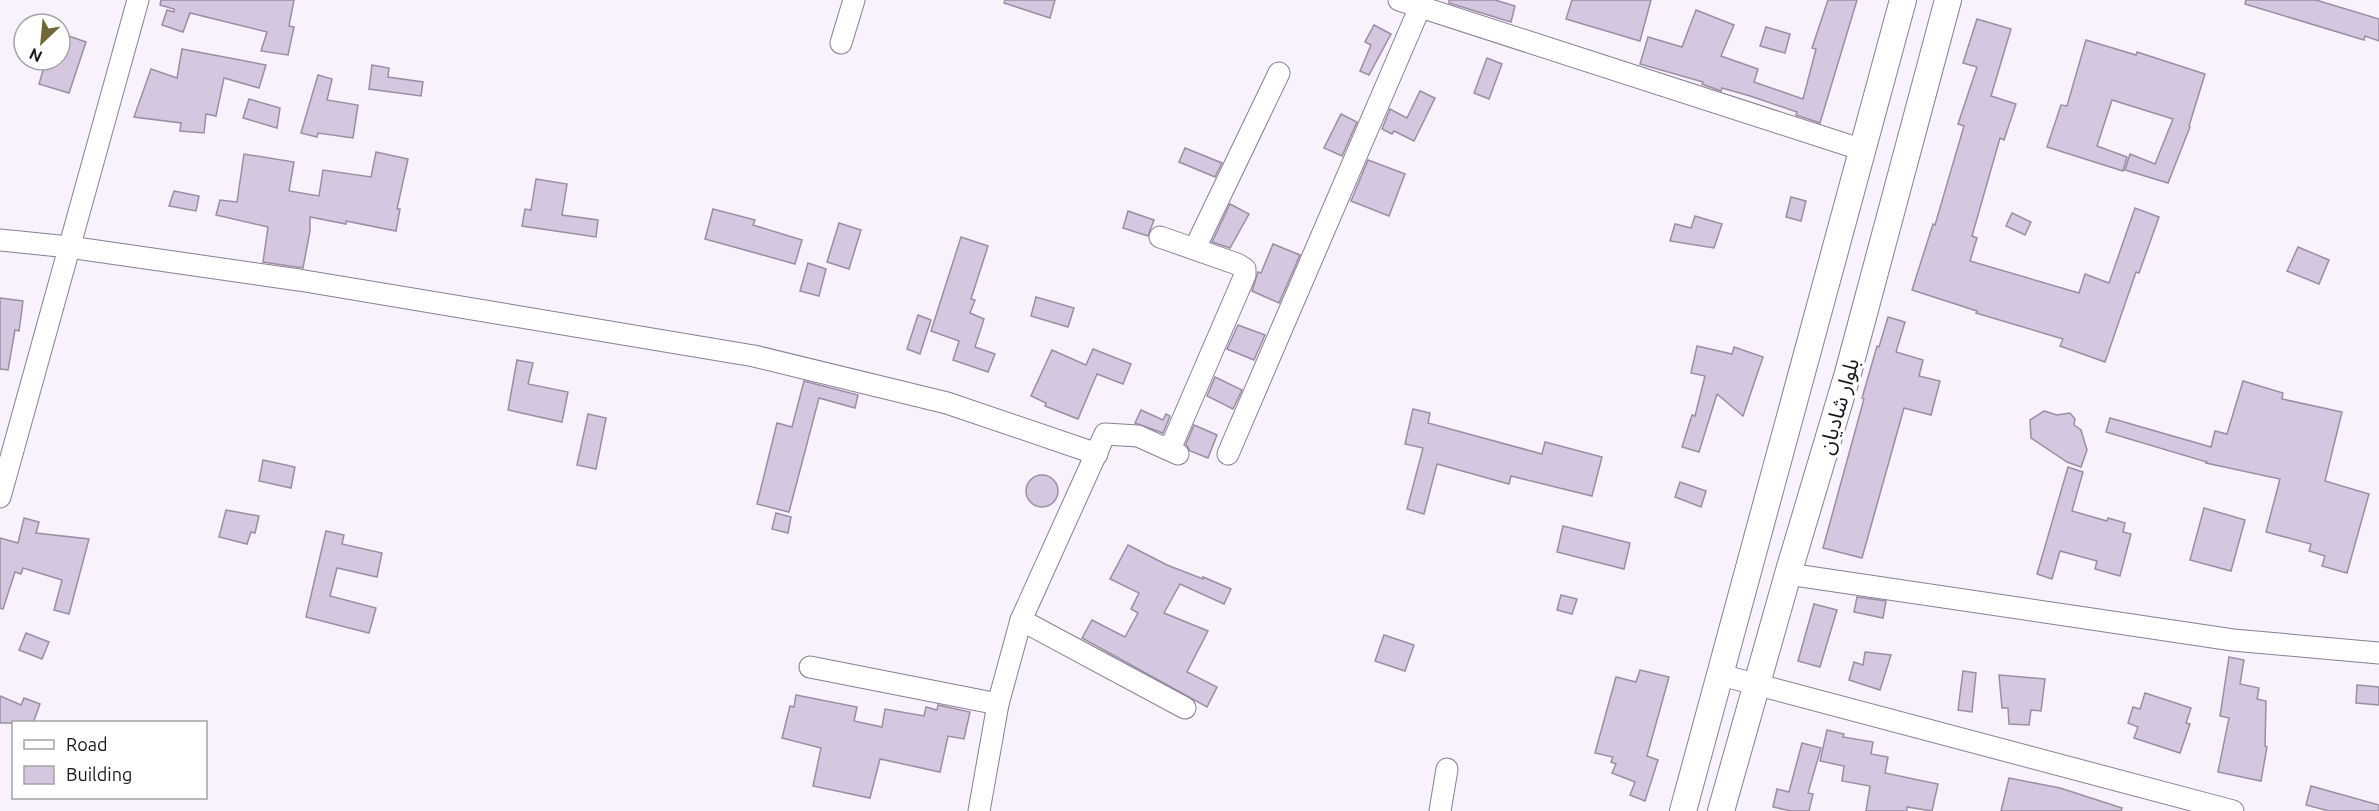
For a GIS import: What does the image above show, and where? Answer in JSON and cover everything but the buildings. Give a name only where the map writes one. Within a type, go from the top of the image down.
[{"type":"main road","name":"بلوار شادیان","points":[[1721,811],[1848,373],[1948,0]]},
{"type":"main road","name":"بلوار شادیان","points":[[1683,811],[1863,150],[1901,1]]},
{"type":"street","points":[[0,497],[138,0]]},
{"type":"street","points":[[841,44],[854,0]]},
{"type":"street","points":[[1400,0],[1863,150]]},
{"type":"street","points":[[1228,454],[1420,7]]},
{"type":"street","points":[[1195,248],[1279,73]]},
{"type":"street","points":[[0,240],[69,247],[299,280],[754,356],[947,403],[1101,444],[1138,436],[1174,451],[1245,275],[1245,269],[1195,248],[1160,237]]},
{"type":"street","points":[[979,811],[998,704],[1020,620],[1101,444]]},
{"type":"street","points":[[1788,574],[2233,640],[2379,653]]},
{"type":"street","points":[[1020,620],[1185,708]]},
{"type":"street","points":[[810,667],[998,704]]},
{"type":"street","points":[[1721,675],[2233,811]]},
{"type":"street","points":[[1440,811],[1447,769]]}]
